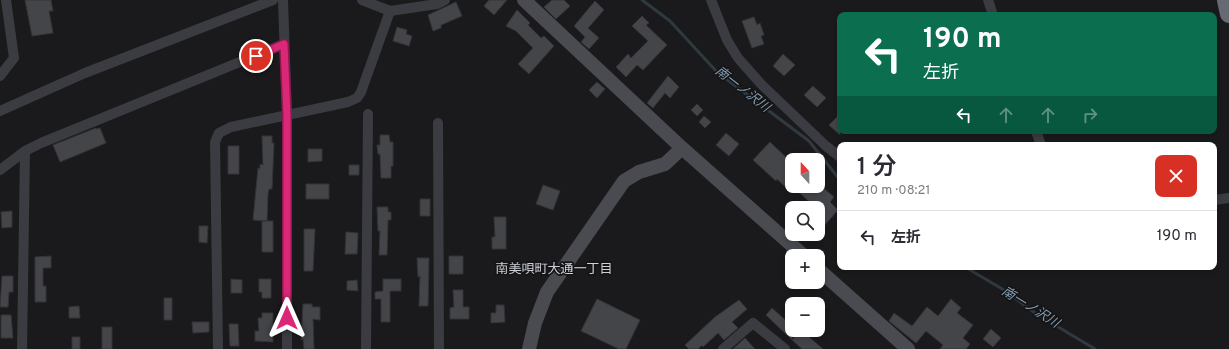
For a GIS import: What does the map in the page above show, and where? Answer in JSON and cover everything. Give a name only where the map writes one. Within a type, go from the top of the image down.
[{"type":"highway","points":[[1226,0],[1229,14]]},
{"type":"street","points":[[0,76],[14,58],[6,0]]},
{"type":"street","points":[[0,111],[85,73],[273,0]]},
{"type":"street","points":[[283,0],[287,116],[287,349]]},
{"type":"street","points":[[362,0],[390,12],[430,6],[445,0]]},
{"type":"street","points":[[524,0],[682,148],[796,249]]},
{"type":"street","points":[[711,0],[727,40],[738,58],[767,89],[826,146],[837,154]]},
{"type":"street","points":[[988,0],[992,12]]},
{"type":"street","points":[[218,349],[214,142],[219,133],[231,127],[348,102],[357,98],[361,92],[390,12]]},
{"type":"street","points":[[0,170],[25,151],[41,143],[284,44]]},
{"type":"street","points":[[366,349],[368,114]]},
{"type":"street","points":[[438,123],[439,349]]},
{"type":"street","points":[[529,349],[535,323],[547,292],[624,182],[639,172],[665,164],[682,148]]},
{"type":"street","points":[[22,349],[25,151]]},
{"type":"street","points":[[825,275],[908,349]]},
{"type":"street","points":[[723,349],[753,323],[785,349]]},
{"type":"building","points":[[25,0],[51,0],[53,11],[49,11],[53,33],[32,36]]},
{"type":"building","points":[[489,0],[507,0],[494,15],[484,6]]},
{"type":"building","points":[[552,0],[564,0],[570,6],[556,19],[544,7]]},
{"type":"building","points":[[595,1],[604,10],[588,28],[599,38],[589,49],[581,42],[585,37],[574,26]]},
{"type":"building","points":[[456,2],[462,16],[441,25],[441,28],[433,31],[428,15]]},
{"type":"building","points":[[517,10],[530,23],[528,25],[541,38],[544,36],[554,46],[529,74],[518,64],[533,48],[516,31],[506,26]]},
{"type":"building","points":[[642,16],[649,23],[646,25],[667,45],[643,70],[637,65],[626,77],[616,67],[628,54],[631,58],[648,41],[632,26]]},
{"type":"building","points":[[754,17],[757,25],[760,23],[764,35],[761,36],[764,44],[752,48],[742,21]]},
{"type":"building","points":[[397,27],[407,30],[406,34],[412,36],[409,46],[393,41]]},
{"type":"building","points":[[783,54],[795,65],[784,76],[773,66]]},
{"type":"building","points":[[668,76],[679,87],[670,98],[665,93],[653,108],[647,103]]},
{"type":"building","points":[[597,82],[605,89],[597,98],[589,90]]},
{"type":"building","points":[[813,86],[826,98],[817,107],[804,95]]},
{"type":"building","points":[[697,104],[703,110],[697,116],[691,110]]},
{"type":"building","points":[[704,116],[711,122],[705,128],[699,122]]},
{"type":"building","points":[[837,117],[837,132],[829,125]]},
{"type":"building","points":[[96,128],[100,128],[106,143],[60,162],[53,145]]},
{"type":"building","points":[[726,133],[739,144],[729,156],[716,145]]},
{"type":"building","points":[[380,135],[389,135],[390,142],[393,142],[393,166],[391,166],[391,178],[381,178],[380,154],[378,154],[377,145],[380,145]]},
{"type":"building","points":[[262,136],[272,136],[272,143],[274,143],[272,189],[269,189],[268,194],[267,221],[253,220],[258,168],[260,169],[260,164],[263,165]]},
{"type":"building","points":[[770,142],[785,156],[785,186],[777,179],[776,181],[753,160]]},
{"type":"building","points":[[228,146],[239,146],[239,174],[228,174]]},
{"type":"building","points":[[308,149],[322,149],[322,161],[308,162]]},
{"type":"building","points":[[349,165],[359,165],[359,175],[349,175]]},
{"type":"building","points":[[306,184],[329,184],[329,199],[306,199]]},
{"type":"building","points":[[543,185],[560,191],[553,210],[536,204]]},
{"type":"building","points":[[825,189],[834,197],[830,202],[837,209],[837,211],[825,225],[825,201],[809,201],[800,193],[825,193]]},
{"type":"building","points":[[420,199],[430,199],[430,216],[420,216]]},
{"type":"building","points":[[377,207],[388,207],[388,212],[391,212],[391,220],[388,220],[387,255],[379,255],[380,231],[378,231]]},
{"type":"building","points":[[12,211],[12,227],[2,228],[1,212]]},
{"type":"building","points":[[494,217],[506,217],[506,249],[492,249],[492,237],[495,237]]},
{"type":"building","points":[[262,221],[273,221],[273,252],[262,252]]},
{"type":"building","points":[[199,226],[208,226],[207,243],[199,242]]},
{"type":"building","points":[[304,229],[315,229],[313,271],[304,271]]},
{"type":"building","points":[[346,232],[358,233],[357,254],[345,254]]},
{"type":"building","points":[[51,256],[51,268],[43,268],[43,286],[46,286],[46,302],[35,302],[35,257]]},
{"type":"building","points":[[449,256],[463,256],[463,274],[449,274]]},
{"type":"building","points":[[417,258],[429,258],[428,306],[419,306],[420,276],[418,277]]},
{"type":"building","points":[[2,276],[13,276],[13,292],[9,292],[8,307],[0,307]]},
{"type":"building","points":[[231,279],[242,280],[242,293],[231,293]]},
{"type":"building","points":[[259,279],[271,279],[271,298],[262,298],[262,292],[259,292]]},
{"type":"building","points":[[383,279],[401,279],[401,291],[390,291],[390,322],[381,322],[381,299],[375,299],[375,292],[383,291]]},
{"type":"building","points":[[357,280],[358,291],[347,290],[347,281]]},
{"type":"building","points":[[453,290],[463,290],[463,307],[469,307],[469,319],[450,319],[450,308],[454,307]]},
{"type":"building","points":[[164,298],[172,298],[172,320],[164,320]]},
{"type":"building","points":[[597,299],[640,320],[626,349],[619,349],[581,331]]},
{"type":"building","points":[[951,299],[961,308],[957,313],[973,325],[963,338],[970,344],[966,349],[940,349],[943,345],[926,331],[916,343],[889,321],[894,313],[912,326],[927,307],[938,316]]},
{"type":"building","points":[[739,300],[747,309],[732,322],[738,328],[724,340],[718,333],[703,347],[702,345],[698,349],[689,349],[685,345],[715,317]]},
{"type":"building","points":[[303,304],[312,304],[312,307],[320,307],[320,320],[313,319],[314,349],[304,349],[303,339],[301,340]]},
{"type":"building","points":[[496,305],[504,305],[505,322],[491,323],[491,313],[496,313]]},
{"type":"building","points":[[79,306],[80,318],[69,318],[69,307]]},
{"type":"building","points":[[772,308],[785,320],[785,333],[766,315]]},
{"type":"building","points":[[262,313],[273,313],[273,342],[255,341],[255,331],[259,331],[258,318],[262,318]]},
{"type":"building","points":[[1,315],[11,315],[13,338],[1,338]]},
{"type":"building","points":[[192,322],[209,322],[209,332],[193,333]]},
{"type":"building","points":[[229,324],[238,324],[239,346],[230,346]]},
{"type":"building","points":[[102,327],[112,327],[112,349],[102,349]]},
{"type":"building","points":[[991,329],[1001,338],[993,347],[983,339]]},
{"type":"building","points":[[72,337],[80,337],[80,349],[72,349]]},
{"type":"building","points":[[795,337],[809,337],[823,349],[802,349],[792,340]]},
{"type":"building","points":[[745,338],[755,349],[733,349]]},
{"type":"waterway","name":"南一ノ沢川","points":[[642,0],[670,21],[717,72],[809,141],[837,176]]},
{"type":"waterway","name":"南一ノ沢川","points":[[970,270],[1004,290],[1035,313],[1095,349]]},
{"type":"district","name":"南美唄町大通一丁目","points":[[554,270]]},
{"type":"route","points":[[256,56],[284,44],[287,116],[287,318]]}]
